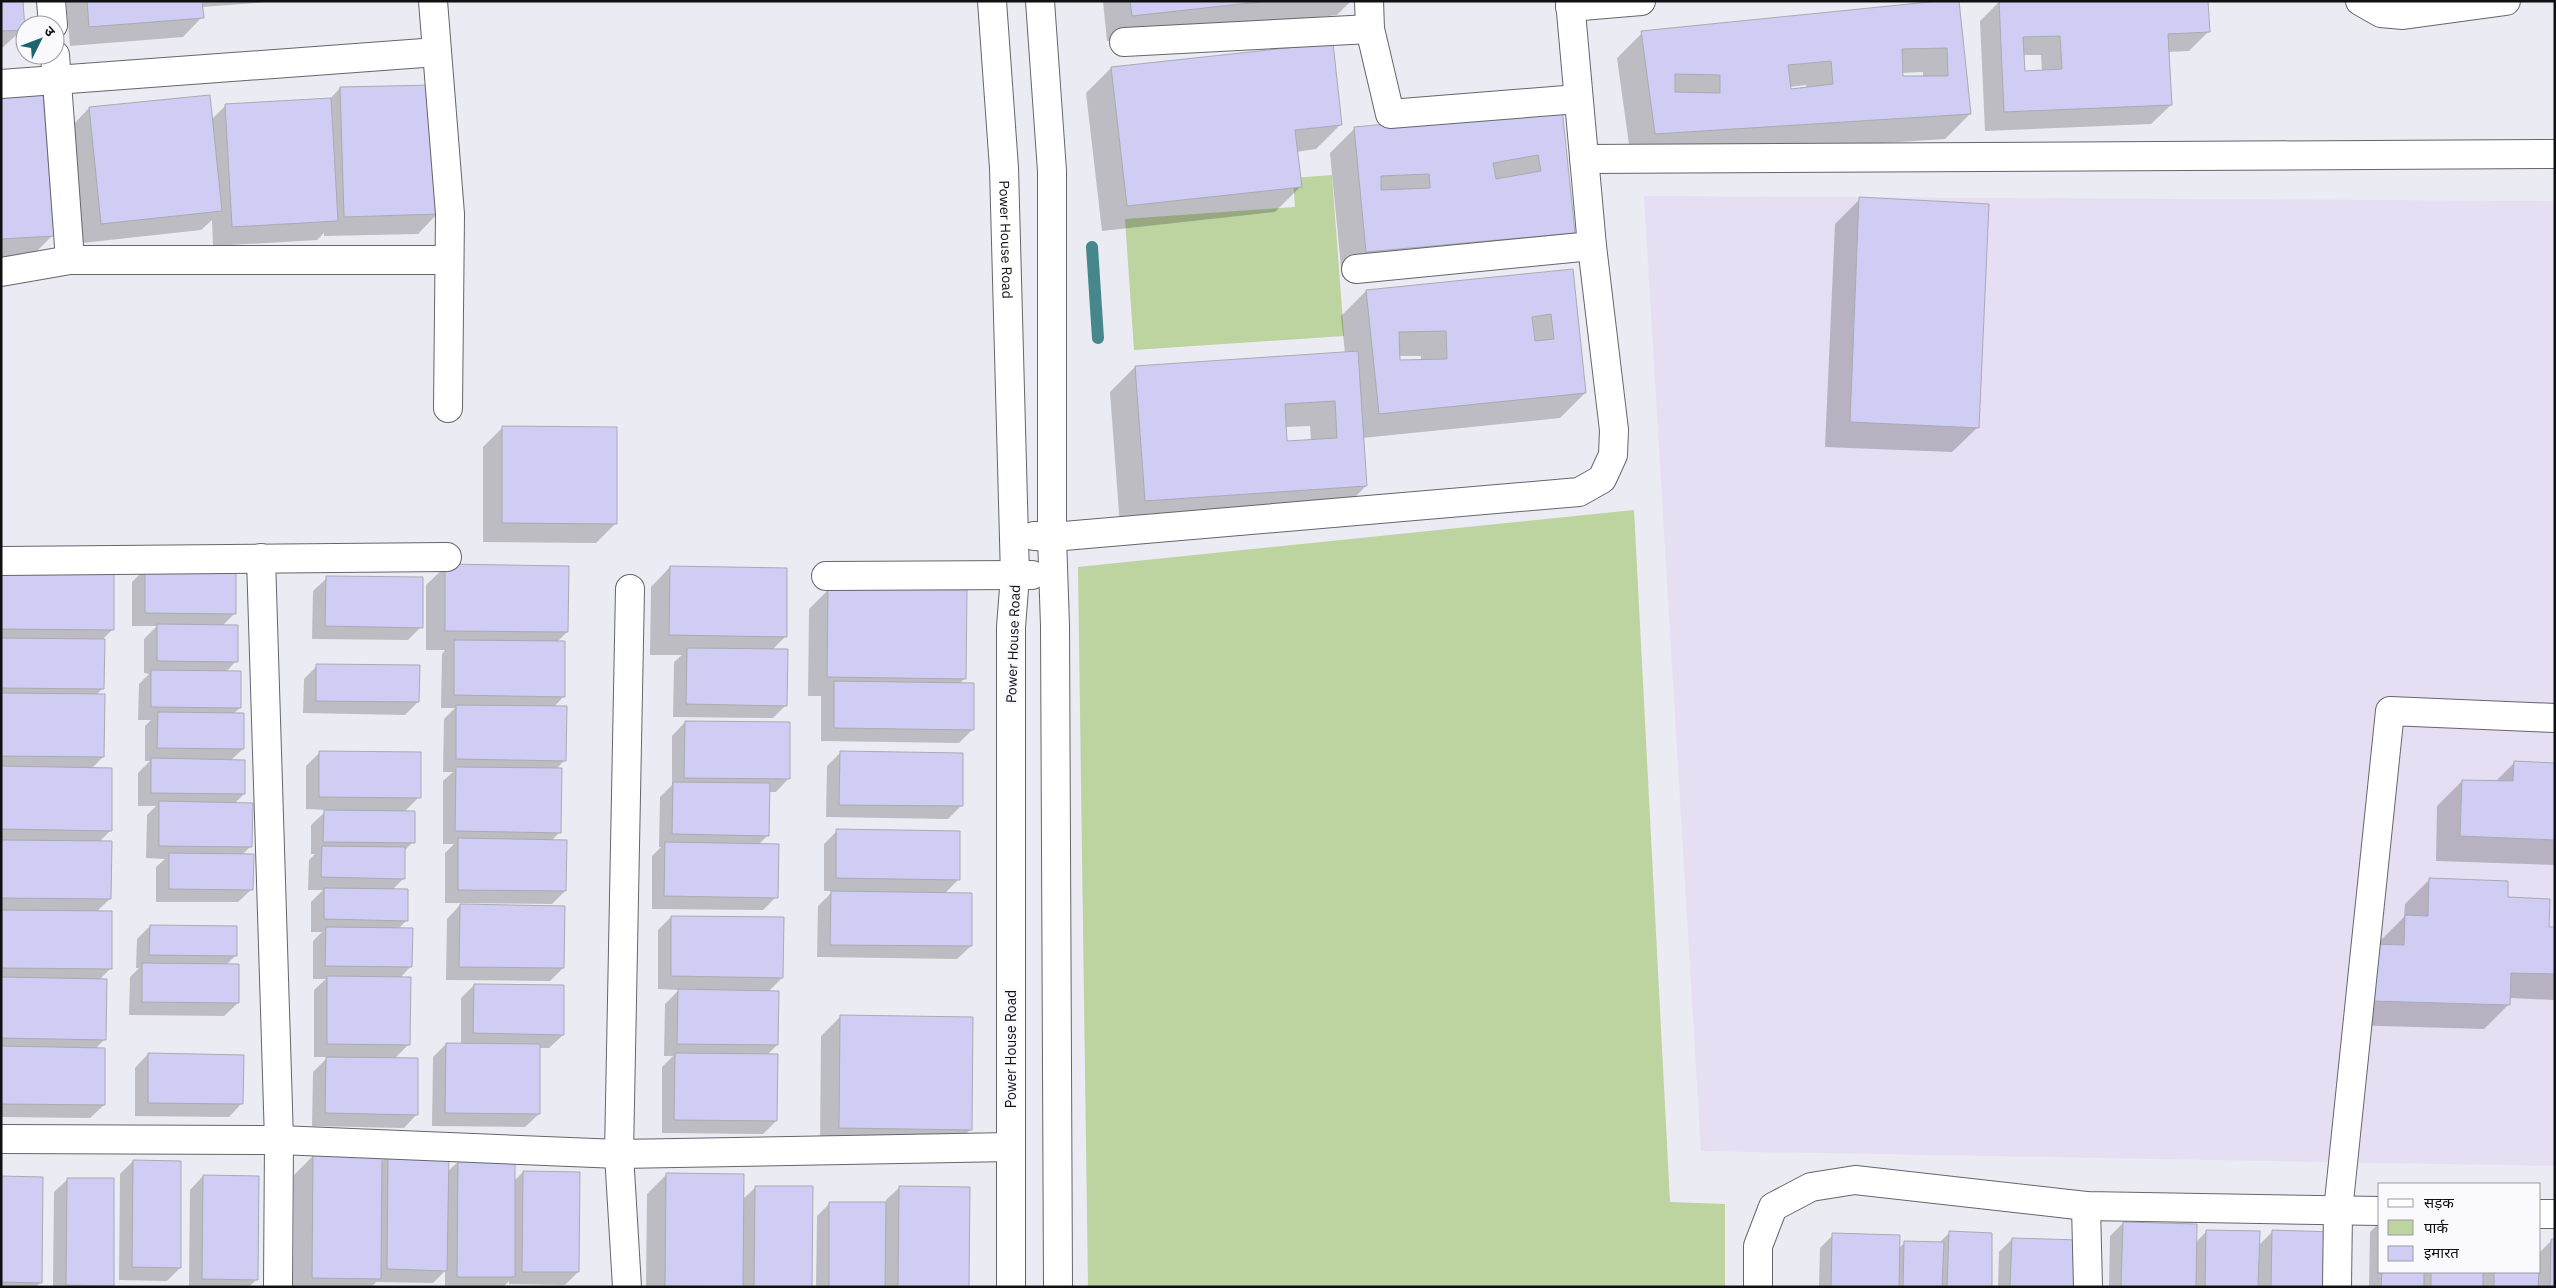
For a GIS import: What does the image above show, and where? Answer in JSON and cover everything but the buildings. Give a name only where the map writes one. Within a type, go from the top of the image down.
[{"type":"street","points":[[51,1],[52,15]]},
{"type":"street","points":[[434,1],[450,214],[448,408]]},
{"type":"street","name":"Power House Road","points":[[992,1],[1004,168],[1015,576],[1012,627],[1011,1287]]},
{"type":"street","points":[[1040,1],[1052,171],[1052,537],[1058,1287]]},
{"type":"street","points":[[1368,1],[1370,29],[1390,114],[1578,99]]},
{"type":"street","points":[[1014,536],[1052,537],[1579,492],[1602,479],[1613,455],[1614,430],[1592,246],[1570,4],[1641,1]]},
{"type":"street","points":[[2360,1],[2381,13],[2403,15],[2506,1]]},
{"type":"street","points":[[1124,42],[1370,29]]},
{"type":"street","points":[[1,84],[56,67],[437,52]]},
{"type":"street","points":[[56,67],[70,260]]},
{"type":"street","points":[[1584,159],[2555,154]]},
{"type":"street","points":[[1356,269],[1592,246]]},
{"type":"street","points":[[1,272],[70,260],[449,260]]},
{"type":"street","points":[[1,560],[447,557]]},
{"type":"street","points":[[261,558],[279,1140],[278,1287]]},
{"type":"street","points":[[826,576],[1015,576],[1053,574]]},
{"type":"street","points":[[627,1287],[619,1154],[630,590]]},
{"type":"street","points":[[2337,1287],[2338,1211],[2390,711],[2555,718]]},
{"type":"street","points":[[1,1139],[279,1140],[619,1154],[1011,1147]]},
{"type":"street","points":[[1758,1287],[1758,1246],[1773,1207],[1811,1187],[1855,1180],[2086,1206],[2378,1211]]},
{"type":"street","points":[[2086,1206],[2088,1287]]},
{"type":"street","points":[[2541,1214],[2555,1214]]},
{"type":"shaded area","points":[[1644,196],[2555,201],[2555,1166],[1701,1151]]},
{"type":"green space","points":[[1332,175],[1344,336],[1134,350],[1125,219],[1295,207],[1293,178]]},
{"type":"green space","points":[[1634,510],[1670,1202],[1725,1204],[1725,1287],[1088,1287],[1078,567]]},
{"type":"waterway","points":[[1092,247],[1098,338]]}]
